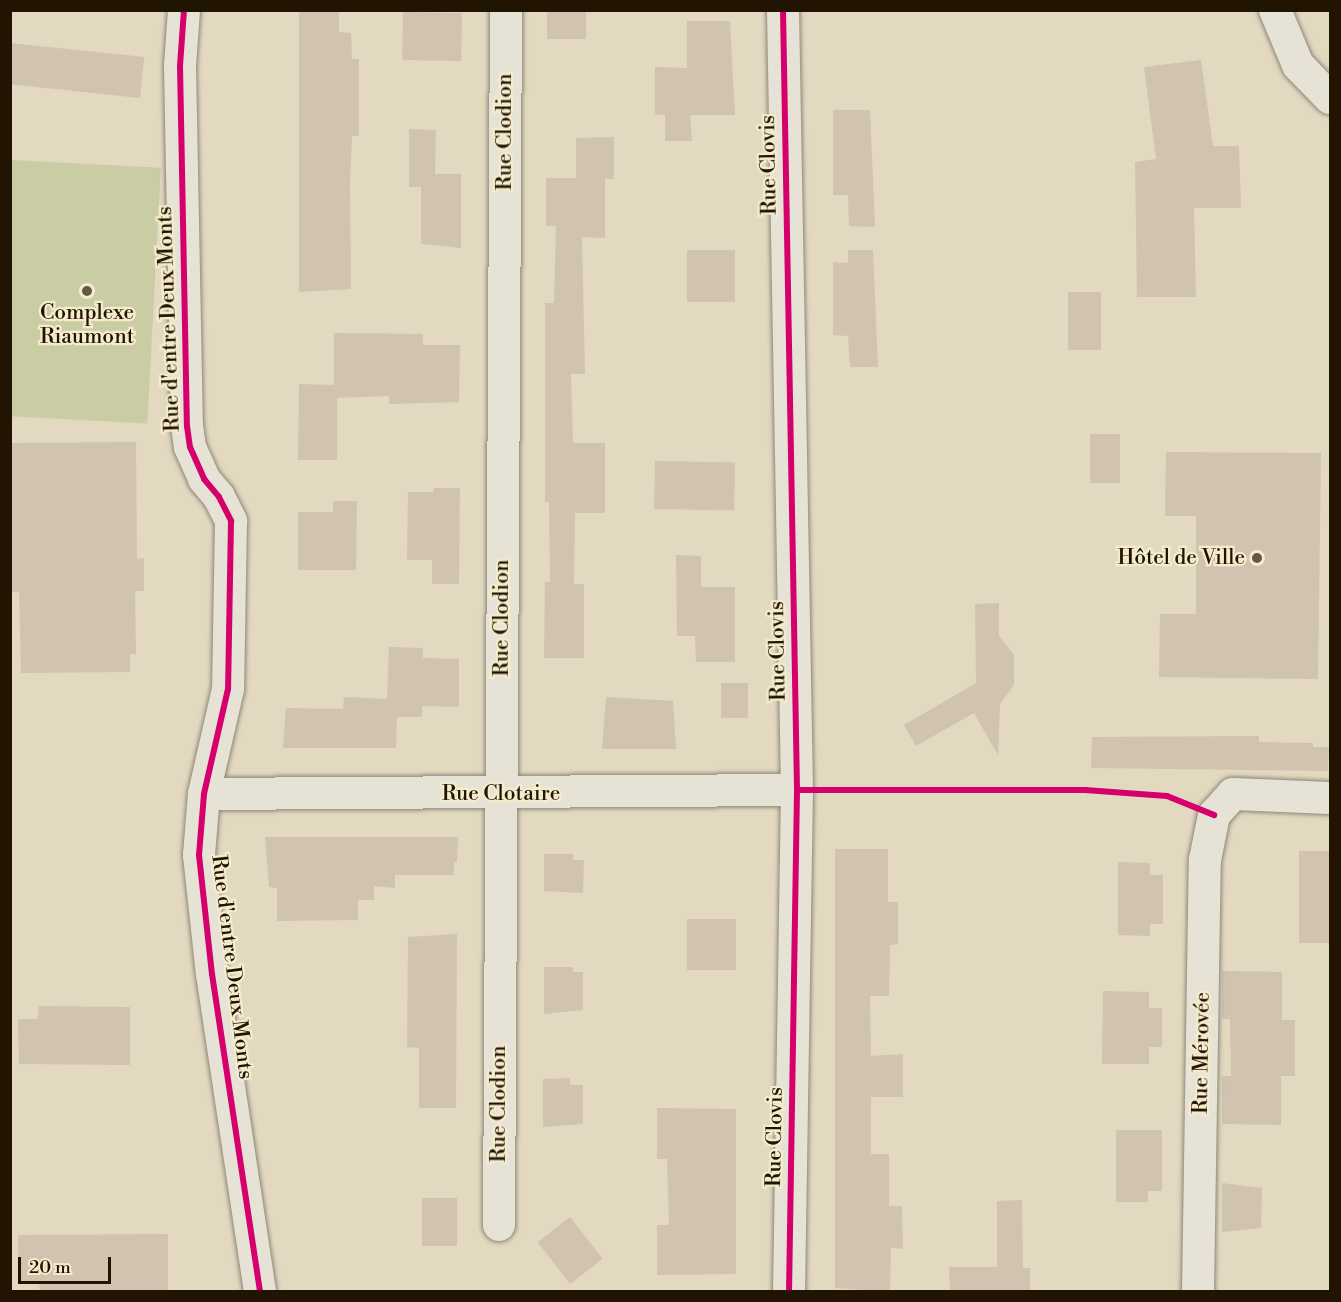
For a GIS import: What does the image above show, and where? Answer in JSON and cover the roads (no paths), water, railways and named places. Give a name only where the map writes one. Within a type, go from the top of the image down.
[{"type":"street","name":"Rue d'entre Deux Monts","points":[[184,10],[180,66],[187,426],[190,447],[204,479],[219,497],[231,521],[228,689],[204,794],[199,855],[212,974],[260,1292]]},
{"type":"street","name":"Rue Clodion","points":[[499,1225],[506,10]]},
{"type":"street","name":"Rue Clovis","points":[[783,10],[797,790],[789,1292]]},
{"type":"street","points":[[1275,10],[1298,65],[1330,99]]},
{"type":"street","name":"Rue Clotaire","points":[[204,794],[501,795],[797,790]]},
{"type":"street","name":"Rue Mérovée","points":[[1198,1292],[1205,860],[1214,815],[1233,794],[1330,798]]},
{"type":"place","name":"Complexe Riaumont","points":[[87,291]]},
{"type":"place","name":"Hôtel de Ville","points":[[1257,558]]}]
